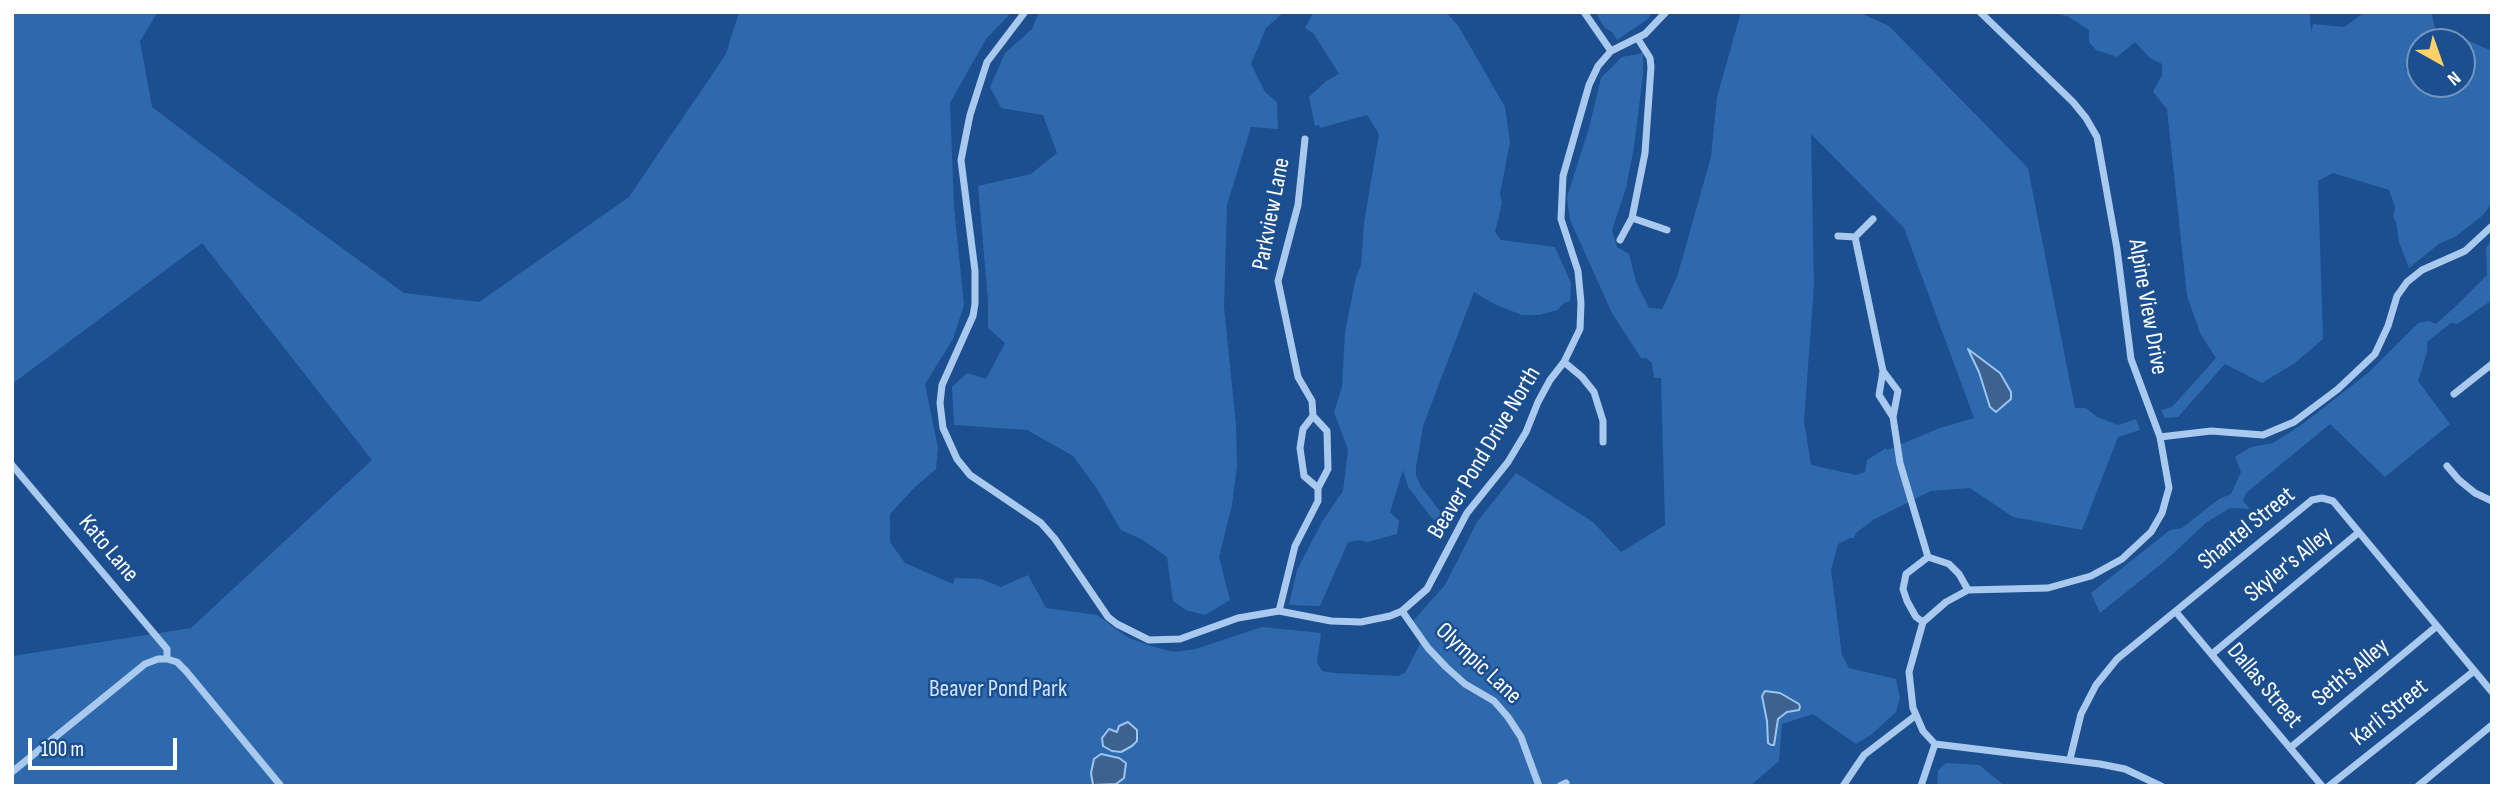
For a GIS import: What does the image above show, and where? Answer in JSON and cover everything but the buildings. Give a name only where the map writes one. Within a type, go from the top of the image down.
[{"type":"street","points":[[1025,12],[986,62],[975,93],[961,160],[975,271],[975,304],[973,316],[942,385],[940,403],[943,428],[957,459],[970,475],[1041,523],[1055,539],[1095,601],[1117,624],[1149,640],[1180,639],[1238,618],[1279,611]]},
{"type":"street","points":[[1584,12],[1611,51],[1638,39],[1666,12]]},
{"type":"street","name":"Alpine View Drive","points":[[1968,590],[2048,588],[2091,576],[2122,559],[2151,532],[2162,513],[2169,488],[2160,437],[2131,359],[2118,249],[2096,137],[2073,102],[1980,12]]},
{"type":"street","points":[[1620,240],[1632,218],[1645,153],[1651,67],[1650,58],[1638,39]]},
{"type":"street","name":"Beaver Pond Drive North","points":[[1279,611],[1331,621],[1361,622],[1402,611],[1427,589],[1467,513],[1508,462],[1526,432],[1538,402],[1564,362],[1580,329],[1578,271],[1560,219],[1563,176],[1590,85],[1598,66],[1611,51]]},
{"type":"street","name":"Parkview Lane","points":[[1279,611],[1294,546],[1318,501],[1318,488],[1328,469],[1327,431],[1313,416],[1312,401],[1297,377],[1278,281],[1298,205],[1305,139]]},
{"type":"street","points":[[1632,218],[1667,230]]},
{"type":"street","points":[[1838,236],[1855,237],[1873,219]]},
{"type":"street","points":[[2160,437],[2211,431],[2263,435],[2294,422],[2338,389],[2375,354],[2388,326],[2397,296],[2407,282],[2423,270],[2465,251],[2492,226]]},
{"type":"street","points":[[1855,237],[1883,371],[1879,395],[1893,417]]},
{"type":"street","points":[[1564,362],[1582,377],[1594,392],[1603,421],[1603,442]]},
{"type":"street","points":[[2454,394],[2492,364]]},
{"type":"street","points":[[1883,371],[1898,391],[1893,417],[1900,463],[1928,556]]},
{"type":"street","points":[[1313,416],[1303,429],[1300,448],[1304,476],[1318,488]]},
{"type":"street","name":"Kato Lane","points":[[12,465],[167,649],[167,659]]},
{"type":"street","points":[[2446,466],[2475,493],[2492,500]]},
{"type":"street","name":"Shantel Street","points":[[2070,760],[2081,714],[2103,675],[2124,653],[2312,500],[2322,498],[2333,501],[2492,692]]},
{"type":"street","name":"Skyler's Alley","points":[[2212,654],[2358,533]]},
{"type":"street","points":[[1928,556],[1949,564],[1968,590],[1946,602],[1923,622],[1909,672],[1915,716],[1923,731],[1935,744],[2125,769],[2161,786]]},
{"type":"street","points":[[1923,622],[1916,617],[1903,589],[1906,575],[1928,556]]},
{"type":"street","name":"Olympic Lane","points":[[1402,611],[1428,648],[1465,684],[1494,701],[1508,717],[1521,737],[1539,786]]},
{"type":"street","name":"Dallas Street","points":[[2176,612],[2322,786]]},
{"type":"street","name":"Seth's Alley","points":[[2290,748],[2437,626]]},
{"type":"street","points":[[12,772],[145,664],[167,659],[177,662],[186,671],[281,786]]},
{"type":"street","name":"Karli Street","points":[[2329,786],[2474,671]]},
{"type":"street","points":[[1843,786],[1864,755],[1915,716]]},
{"type":"street","points":[[2418,786],[2492,725]]},
{"type":"street","points":[[1921,786],[1935,744]]},
{"type":"green space","name":"Beaver Pond Park","points":[[12,12],[158,12],[140,41],[152,107],[404,293],[479,302],[629,197],[726,54],[739,12],[1012,12],[986,39],[950,103],[954,207],[964,305],[953,339],[925,384],[938,448],[936,469],[890,514],[890,542],[905,563],[953,584],[955,578],[981,579],[1001,587],[1028,575],[1046,608],[1097,615],[1127,637],[1151,646],[1174,652],[1196,649],[1262,627],[1321,633],[1317,662],[1322,671],[1398,676],[1405,673],[1423,638],[1413,621],[1445,585],[1477,522],[1516,473],[1593,522],[1621,552],[1665,525],[1661,378],[1654,378],[1652,363],[1641,358],[1612,313],[1570,220],[1567,197],[1589,128],[1601,78],[1622,57],[1643,53],[1634,147],[1626,188],[1612,230],[1617,247],[1629,254],[1636,282],[1649,308],[1662,309],[1677,277],[1711,157],[1717,97],[1741,12],[1858,12],[1889,26],[2028,168],[2075,408],[2086,408],[2097,417],[2118,425],[2136,419],[2140,430],[2118,437],[2082,530],[2013,517],[1970,488],[1931,491],[1873,520],[1856,533],[1854,538],[1838,544],[1831,570],[1842,655],[1849,668],[1896,679],[1900,698],[1896,712],[1871,735],[1856,744],[1813,714],[1782,724],[1779,761],[1750,786],[12,786],[12,656],[191,628],[372,460],[202,243],[12,384]],"holes":[[[1811,134],[1904,228],[1974,418],[1940,428],[1887,450],[1886,448],[1867,460],[1865,472],[1856,475],[1811,465],[1804,421],[1814,285]]]},
{"type":"green space","points":[[1039,12],[1284,12],[1266,28],[1251,64],[1265,92],[1277,102],[1278,129],[1251,127],[1227,205],[1224,307],[1236,425],[1237,466],[1232,505],[1219,557],[1230,600],[1205,615],[1186,610],[1173,601],[1167,557],[1143,540],[1121,530],[1097,489],[1073,456],[1027,430],[954,425],[952,387],[967,373],[986,379],[1005,343],[988,328],[978,186],[1031,174],[1057,153],[1043,115],[1001,108],[990,87],[1005,53],[1032,29]]},
{"type":"green space","points":[[1314,12],[1446,12],[1459,27],[1505,107],[1510,142],[1500,194],[1502,203],[1495,232],[1501,240],[1555,247],[1571,283],[1570,301],[1557,310],[1540,315],[1522,315],[1496,305],[1474,292],[1423,426],[1416,467],[1420,485],[1438,509],[1448,517],[1443,527],[1431,517],[1408,487],[1403,470],[1390,512],[1399,521],[1397,534],[1367,542],[1348,542],[1320,606],[1289,605],[1297,570],[1322,522],[1343,491],[1348,450],[1334,412],[1342,387],[1345,332],[1361,265],[1364,223],[1379,134],[1367,115],[1320,128],[1319,125],[1315,126],[1309,97],[1326,81],[1339,74],[1314,34],[1305,28]]},
{"type":"green space","points":[[1595,12],[1652,12],[1648,19],[1617,40]]},
{"type":"green space","points":[[2051,12],[2310,12],[2311,33],[2313,24],[2344,27],[2365,12],[2431,12],[2435,28],[2406,28],[2406,98],[2476,98],[2476,44],[2492,51],[2492,203],[2483,215],[2455,237],[2440,243],[2409,268],[2399,242],[2393,217],[2395,207],[2389,190],[2333,173],[2318,181],[2323,339],[2295,363],[2262,383],[2225,364],[2178,417],[2165,418],[2161,410],[2172,407],[2216,358],[2201,335],[2187,296],[2167,109],[2153,92],[2162,75],[2162,64],[2150,58],[2135,42],[2117,57],[2096,50],[2089,42],[2089,30],[2069,17]]},
{"type":"green space","points":[[2492,240],[2492,300],[2457,324],[2451,323],[2427,342],[2427,352],[2418,381],[2450,424],[2385,477],[2330,424],[2246,493],[2243,501],[2250,509],[2230,508],[2207,522],[2165,561],[2100,613],[2091,593],[2170,530],[2182,528],[2219,499],[2231,494],[2241,472],[2235,457],[2251,447],[2273,443],[2304,423],[2368,373],[2418,323],[2429,321],[2436,324],[2456,306],[2487,275],[2486,248]]},
{"type":"green space","points":[[1946,763],[1979,765],[2005,786],[1937,786],[1938,770]]},
{"type":"shaded area","points":[[1968,349],[2000,373],[2011,392],[2011,399],[1996,412],[1990,407],[1979,372]]},
{"type":"shaded area","points":[[1765,691],[1780,693],[1800,707],[1799,710],[1787,712],[1778,719],[1774,745],[1768,743],[1762,696]]},
{"type":"shaded area","points":[[1128,722],[1137,730],[1137,741],[1132,746],[1121,752],[1103,746],[1102,738],[1109,729],[1117,732],[1119,726]]},
{"type":"shaded area","points":[[1101,754],[1119,758],[1126,763],[1124,778],[1116,784],[1093,785],[1091,773],[1094,759]]}]
